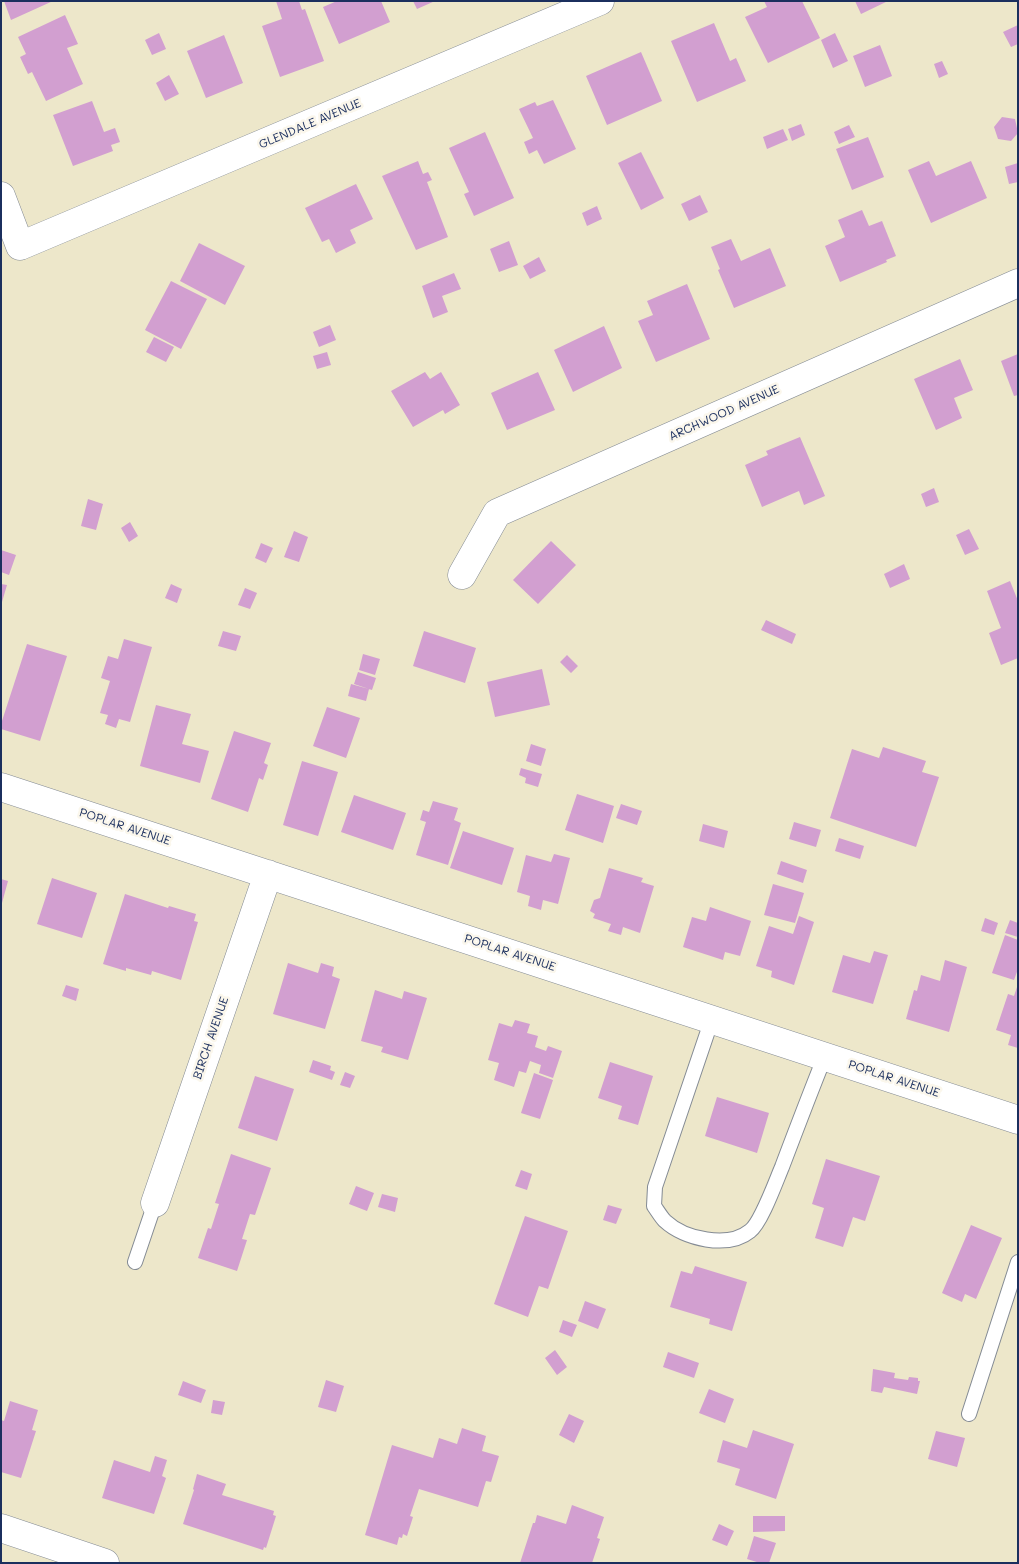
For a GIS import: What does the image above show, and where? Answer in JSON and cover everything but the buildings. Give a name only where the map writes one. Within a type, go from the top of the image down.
[{"type":"street","name":"GLENDALE AVENUE","points":[[1,196],[20,246],[600,1]]},
{"type":"street","name":"ARCHWOOD AVENUE","points":[[462,576],[497,513],[1018,283]]},
{"type":"street","name":"POPLAR AVENUE","points":[[1,787],[1018,1120]]},
{"type":"street","name":"BIRCH AVENUE","points":[[155,1202],[268,874]]},
{"type":"street","points":[[1,1528],[105,1563]]},
{"type":"lane","points":[[712,1019],[655,1187],[654,1206],[665,1221],[698,1238],[716,1241],[734,1239],[751,1231],[767,1204],[824,1056]]},
{"type":"lane","points":[[134,1262],[155,1202]]},
{"type":"lane","points":[[969,1414],[1018,1262]]}]
